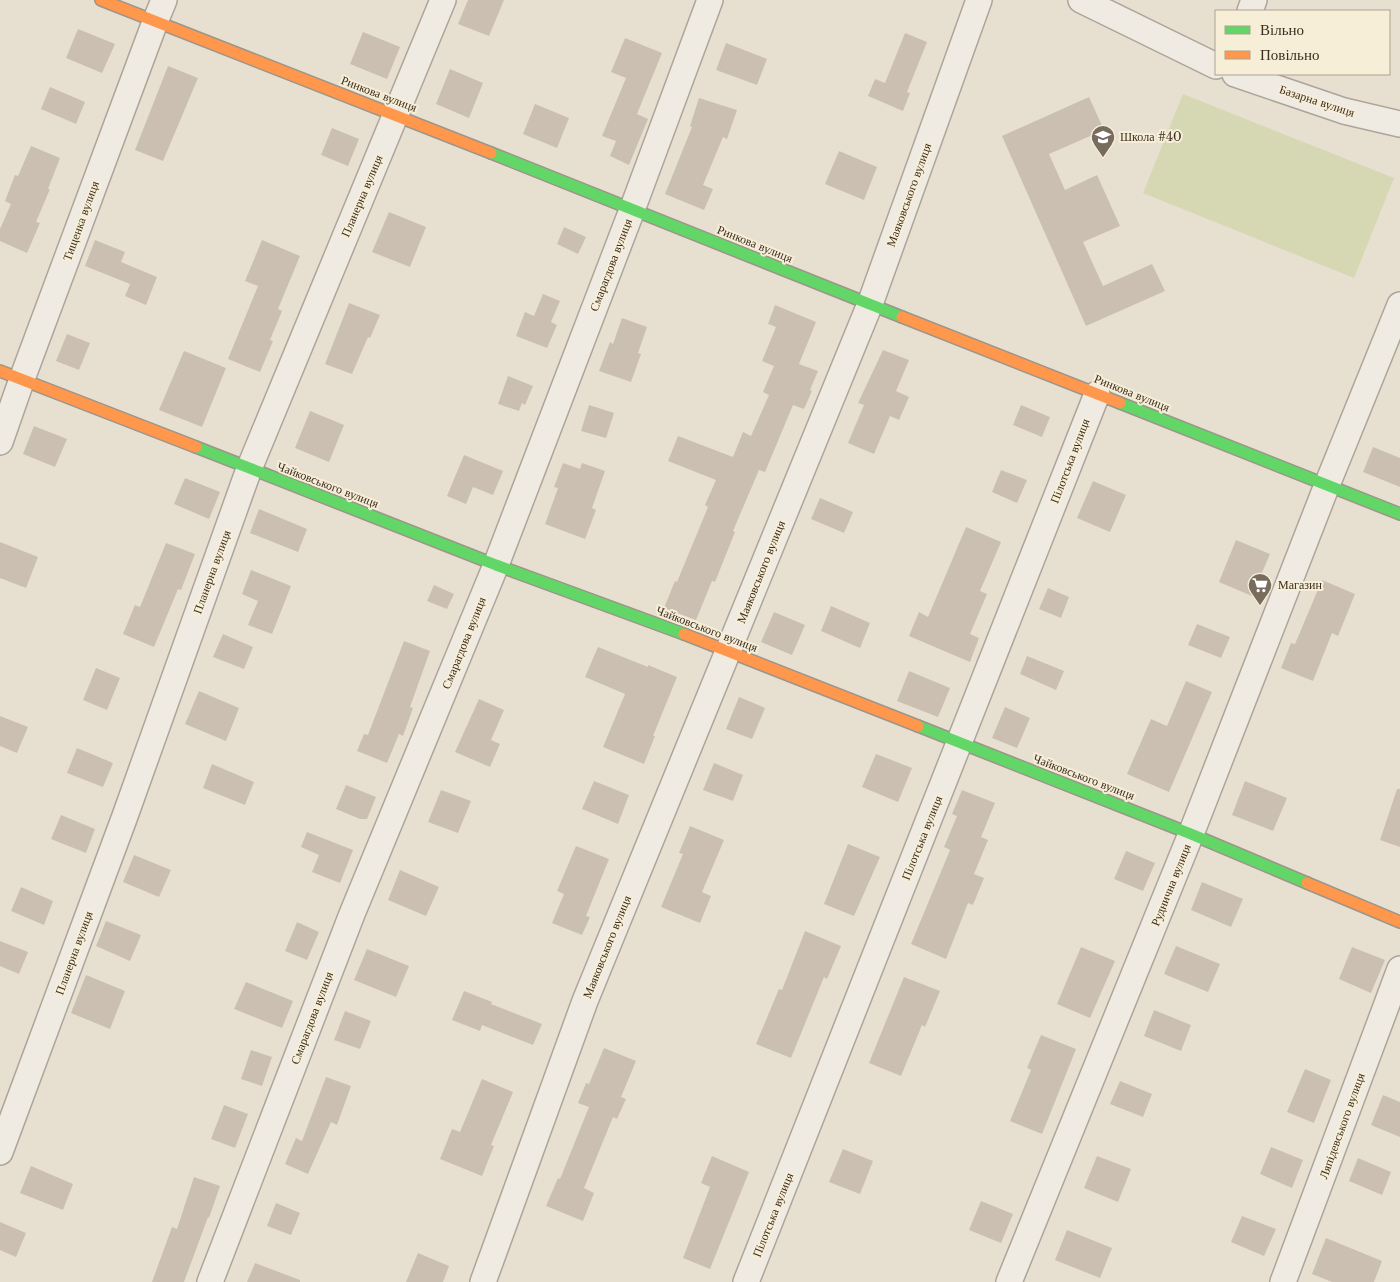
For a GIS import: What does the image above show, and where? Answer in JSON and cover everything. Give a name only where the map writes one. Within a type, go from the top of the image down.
[{"type":"street","name":"Ринкова вулиця","points":[[101,0],[160,11],[396,115],[1400,514]]},
{"type":"street","name":"Планерна вулиця","points":[[0,1152],[125,816],[249,468],[444,0]]},
{"type":"street","name":"Смарагдова вулиця","points":[[210,1282],[352,914],[496,565],[710,0]]},
{"type":"street","name":"Маяковського вулиця","points":[[483,1282],[585,1001],[870,304],[979,0]]},
{"type":"street","points":[[1081,0],[1215,66]]},
{"type":"street","name":"Тищенка вулиця","points":[[0,442],[11,375],[160,11]]},
{"type":"street","name":"Базарна вулиця","points":[[1238,75],[1344,111],[1400,124]]},
{"type":"street","name":"Руднична вулиця","points":[[1009,1282],[1191,834],[1327,485],[1400,305]]},
{"type":"street","name":"Чайковського вулиця","points":[[11,375],[496,565],[729,652],[1191,834],[1400,922]]},
{"type":"street","name":"Пілотська вулиця","points":[[746,1282],[1096,394]]},
{"type":"street","name":"Ляпідевського вулиця","points":[[1283,1282],[1400,969]]},
{"type":"green space","points":[[1183,94],[1394,178],[1354,278],[1143,193]]},
{"type":"building","points":[[468,0],[504,0],[489,36],[458,24]]},
{"type":"building","points":[[78,29],[115,44],[102,73],[66,58]]},
{"type":"building","points":[[363,32],[400,47],[387,79],[350,64]]},
{"type":"building","points":[[905,33],[927,42],[907,92],[910,93],[903,111],[868,96],[875,79],[885,83]]},
{"type":"building","points":[[625,38],[662,53],[637,114],[648,119],[629,165],[610,156],[616,141],[602,136],[626,78],[611,72]]},
{"type":"building","points":[[726,43],[767,59],[757,85],[716,70]]},
{"type":"building","points":[[168,66],[198,78],[163,161],[135,150]]},
{"type":"building","points":[[450,69],[483,83],[469,118],[436,104]]},
{"type":"building","points":[[50,87],[85,102],[76,124],[41,109]]},
{"type":"building","points":[[1089,97],[1104,130],[1049,154],[1065,190],[1097,175],[1120,226],[1083,242],[1103,286],[1152,264],[1165,291],[1086,326],[1002,136]]},
{"type":"building","points":[[699,98],[737,110],[727,139],[723,137],[703,185],[713,189],[704,210],[665,194],[692,127],[690,126]]},
{"type":"building","points":[[535,104],[569,118],[557,148],[523,134]]},
{"type":"building","points":[[332,128],[359,139],[348,166],[321,155]]},
{"type":"building","points":[[31,146],[60,158],[48,189],[50,189],[36,222],[40,223],[27,253],[0,241],[0,229],[11,204],[5,201],[15,175],[18,176]]},
{"type":"building","points":[[839,151],[877,167],[864,200],[825,184]]},
{"type":"building","points":[[389,212],[426,227],[410,267],[372,252]]},
{"type":"building","points":[[564,227],[586,237],[578,254],[557,244]]},
{"type":"building","points":[[95,240],[125,252],[121,262],[157,277],[146,305],[125,296],[130,284],[85,266]]},
{"type":"building","points":[[262,240],[300,256],[278,309],[282,311],[270,340],[273,341],[260,372],[228,359],[258,286],[245,281]]},
{"type":"building","points":[[543,294],[560,301],[551,322],[557,325],[547,348],[516,336],[525,312],[534,316]]},
{"type":"building","points":[[349,303],[380,315],[352,374],[325,364]]},
{"type":"building","points":[[775,305],[816,322],[799,364],[818,371],[804,409],[793,405],[765,472],[759,470],[733,531],[735,532],[715,582],[712,581],[696,620],[664,608],[675,581],[677,582],[708,507],[705,505],[716,480],[668,461],[678,436],[733,457],[743,432],[751,436],[769,395],[763,392],[774,366],[762,361],[776,327],[768,324]]},
{"type":"building","points":[[622,318],[647,327],[638,353],[641,354],[631,382],[599,371],[610,342],[613,344]]},
{"type":"building","points":[[67,334],[90,343],[79,370],[56,361]]},
{"type":"building","points":[[883,350],[909,360],[896,391],[909,397],[899,420],[890,416],[874,454],[848,443],[864,405],[858,403]]},
{"type":"building","points":[[184,351],[226,368],[202,427],[159,410]]},
{"type":"building","points":[[508,376],[533,386],[525,405],[522,403],[519,411],[498,404]]},
{"type":"building","points":[[589,405],[614,413],[606,438],[581,431]]},
{"type":"building","points":[[1021,405],[1050,417],[1042,437],[1013,425]]},
{"type":"building","points":[[310,411],[344,425],[329,462],[295,448]]},
{"type":"building","points":[[34,426],[67,439],[55,467],[23,454]]},
{"type":"building","points":[[1373,447],[1400,458],[1400,487],[1363,472]]},
{"type":"building","points":[[464,455],[503,471],[493,495],[473,487],[466,504],[447,496]]},
{"type":"building","points":[[563,463],[580,469],[582,463],[605,471],[592,508],[596,510],[585,539],[545,524],[558,488],[554,487]]},
{"type":"building","points":[[1001,470],[1027,480],[1017,503],[992,492]]},
{"type":"building","points":[[185,478],[220,492],[209,519],[174,504]]},
{"type":"building","points":[[1093,481],[1126,495],[1110,532],[1077,518]]},
{"type":"building","points":[[820,498],[853,512],[844,533],[811,519]]},
{"type":"building","points":[[259,509],[307,529],[298,552],[250,533]]},
{"type":"building","points":[[966,527],[1001,542],[980,591],[987,594],[970,634],[979,638],[970,662],[909,636],[919,612],[928,617]]},
{"type":"building","points":[[1236,540],[1270,554],[1252,596],[1219,582]]},
{"type":"building","points":[[0,542],[38,557],[26,588],[0,578]]},
{"type":"building","points":[[166,543],[195,554],[181,590],[178,589],[154,647],[123,634],[135,605],[140,607]]},
{"type":"building","points":[[251,570],[291,586],[272,634],[248,625],[258,601],[242,594]]},
{"type":"building","points":[[1322,580],[1355,594],[1338,636],[1332,633],[1313,681],[1281,668],[1291,643],[1295,644]]},
{"type":"building","points":[[434,585],[454,594],[447,609],[427,601]]},
{"type":"building","points":[[1048,588],[1069,597],[1061,618],[1039,609]]},
{"type":"building","points":[[831,606],[870,623],[860,648],[821,631]]},
{"type":"building","points":[[774,612],[805,625],[792,655],[761,642]]},
{"type":"building","points":[[1197,624],[1230,637],[1221,658],[1188,645]]},
{"type":"building","points":[[223,634],[253,647],[244,669],[213,657]]},
{"type":"building","points":[[404,641],[430,651],[410,707],[413,708],[403,736],[399,734],[387,763],[357,751],[364,734],[368,735]]},
{"type":"building","points":[[598,647],[677,677],[653,736],[655,736],[644,764],[603,747],[625,694],[585,677]]},
{"type":"building","points":[[1027,656],[1064,671],[1056,690],[1020,674]]},
{"type":"building","points":[[96,668],[120,678],[107,710],[83,700]]},
{"type":"building","points":[[909,671],[950,688],[938,717],[897,701]]},
{"type":"building","points":[[1186,681],[1212,692],[1169,792],[1127,774],[1151,719],[1167,726]]},
{"type":"building","points":[[199,691],[239,708],[226,741],[185,724]]},
{"type":"building","points":[[739,697],[765,708],[752,739],[726,729]]},
{"type":"building","points":[[479,699],[504,710],[491,740],[500,744],[490,767],[455,752]]},
{"type":"building","points":[[1005,707],[1030,718],[1017,748],[992,738]]},
{"type":"building","points":[[0,716],[28,727],[17,753],[0,746]]},
{"type":"building","points":[[77,748],[113,763],[103,787],[67,773]]},
{"type":"building","points":[[876,754],[912,768],[898,802],[862,787]]},
{"type":"building","points":[[714,763],[743,775],[733,801],[703,790]]},
{"type":"building","points":[[212,764],[254,782],[245,805],[203,788]]},
{"type":"building","points":[[594,781],[629,795],[618,824],[582,809]]},
{"type":"building","points":[[1245,781],[1287,798],[1273,831],[1232,815]]},
{"type":"building","points":[[346,785],[376,797],[367,819],[360,819],[336,809]]},
{"type":"building","points":[[1397,789],[1400,789],[1400,847],[1380,840]]},
{"type":"building","points":[[441,790],[471,801],[458,833],[428,822]]},
{"type":"building","points":[[962,790],[995,803],[981,837],[988,840],[974,874],[984,878],[973,905],[968,903],[946,959],[911,944],[950,850],[944,847],[957,816],[952,814]]},
{"type":"building","points":[[61,815],[95,829],[86,853],[51,839]]},
{"type":"building","points":[[690,826],[724,840],[702,892],[711,896],[700,923],[661,907],[683,854],[679,853]]},
{"type":"building","points":[[307,832],[353,850],[340,883],[312,872],[319,855],[301,847]]},
{"type":"building","points":[[848,844],[880,857],[854,916],[824,904]]},
{"type":"building","points":[[576,846],[609,859],[586,916],[590,917],[582,935],[552,923],[564,894],[557,891]]},
{"type":"building","points":[[1126,851],[1155,863],[1143,891],[1114,879]]},
{"type":"building","points":[[134,855],[171,870],[159,897],[123,882]]},
{"type":"building","points":[[400,870],[439,887],[426,916],[388,900]]},
{"type":"building","points":[[1202,882],[1243,899],[1231,927],[1191,910]]},
{"type":"building","points":[[21,887],[53,901],[44,925],[11,911]]},
{"type":"building","points":[[106,921],[141,935],[130,961],[96,946]]},
{"type":"building","points":[[297,922],[319,932],[307,960],[285,951]]},
{"type":"building","points":[[805,931],[841,946],[827,979],[824,977],[791,1058],[756,1044],[779,989],[782,990]]},
{"type":"building","points":[[0,941],[28,952],[19,974],[0,966]]},
{"type":"building","points":[[1176,946],[1220,964],[1208,992],[1164,974]]},
{"type":"building","points":[[1081,947],[1115,961],[1090,1018],[1057,1004]]},
{"type":"building","points":[[1352,947],[1385,960],[1371,993],[1339,979]]},
{"type":"building","points":[[367,949],[409,966],[396,997],[354,980]]},
{"type":"building","points":[[86,975],[125,991],[110,1029],[71,1013]]},
{"type":"building","points":[[904,977],[940,991],[925,1027],[922,1025],[901,1076],[869,1063]]},
{"type":"building","points":[[246,982],[293,1001],[282,1028],[234,1009]]},
{"type":"building","points":[[464,991],[542,1024],[533,1045],[482,1025],[480,1031],[452,1020]]},
{"type":"building","points":[[1154,1010],[1191,1025],[1181,1051],[1144,1036]]},
{"type":"building","points":[[345,1011],[371,1021],[360,1049],[334,1040]]},
{"type":"building","points":[[1041,1035],[1076,1049],[1042,1134],[1010,1121],[1031,1070],[1027,1068]]},
{"type":"building","points":[[604,1048],[636,1061],[621,1097],[626,1099],[617,1119],[613,1117],[584,1188],[594,1193],[583,1221],[546,1206],[558,1178],[560,1179],[589,1107],[578,1103],[586,1083],[589,1084]]},
{"type":"building","points":[[251,1050],[272,1057],[262,1086],[241,1079]]},
{"type":"building","points":[[1305,1069],[1331,1080],[1314,1123],[1287,1112]]},
{"type":"building","points":[[326,1077],[351,1086],[337,1125],[331,1122],[308,1174],[285,1164],[296,1138],[302,1141]]},
{"type":"building","points":[[482,1079],[513,1092],[491,1145],[494,1146],[482,1176],[440,1159],[452,1129],[460,1132]]},
{"type":"building","points":[[1120,1081],[1152,1094],[1143,1117],[1110,1104]]},
{"type":"building","points":[[1383,1095],[1400,1102],[1400,1137],[1371,1125]]},
{"type":"building","points":[[224,1105],[248,1114],[235,1148],[211,1139]]},
{"type":"building","points":[[1271,1147],[1303,1160],[1292,1188],[1260,1174]]},
{"type":"building","points":[[843,1149],[873,1161],[860,1194],[829,1182]]},
{"type":"building","points":[[712,1156],[749,1172],[710,1269],[683,1258],[710,1187],[701,1183]]},
{"type":"building","points":[[1097,1156],[1131,1169],[1118,1202],[1084,1188]]},
{"type":"building","points":[[1358,1158],[1391,1172],[1382,1195],[1349,1181]]},
{"type":"building","points":[[31,1166],[73,1184],[63,1210],[20,1193]]},
{"type":"building","points":[[194,1177],[220,1186],[184,1282],[152,1282],[172,1227],[177,1229]]},
{"type":"building","points":[[981,1201],[1013,1214],[1001,1243],[969,1230]]},
{"type":"building","points":[[276,1203],[300,1213],[291,1235],[267,1226]]},
{"type":"building","points":[[1242,1216],[1276,1229],[1264,1256],[1231,1242]]},
{"type":"building","points":[[0,1222],[26,1233],[16,1257],[0,1250]]},
{"type":"building","points":[[1067,1230],[1112,1248],[1100,1278],[1055,1260]]},
{"type":"building","points":[[1326,1238],[1382,1261],[1374,1282],[1332,1282],[1312,1274]]},
{"type":"building","points":[[418,1253],[449,1266],[443,1282],[406,1282]]},
{"type":"building","points":[[255,1263],[300,1280],[300,1282],[247,1282]]},
{"type":"traffic: fast","points":[[491,153],[902,317]]},
{"type":"traffic: fast","points":[[1120,403],[1400,514]]},
{"type":"traffic: fast","points":[[196,447],[496,565],[684,634]]},
{"type":"traffic: fast","points":[[918,726],[1191,834],[1307,883]]},
{"type":"traffic: slow","points":[[101,0],[491,153]]},
{"type":"traffic: slow","points":[[902,317],[1120,403]]},
{"type":"traffic: slow","points":[[0,371],[196,447]]},
{"type":"traffic: slow","points":[[684,634],[918,726]]},
{"type":"traffic: slow","points":[[1307,883],[1400,922]]},
{"type":"place","name":"Школа #40","points":[[1103,158]]},
{"type":"place","name":"Магазин","points":[[1260,606]]}]
